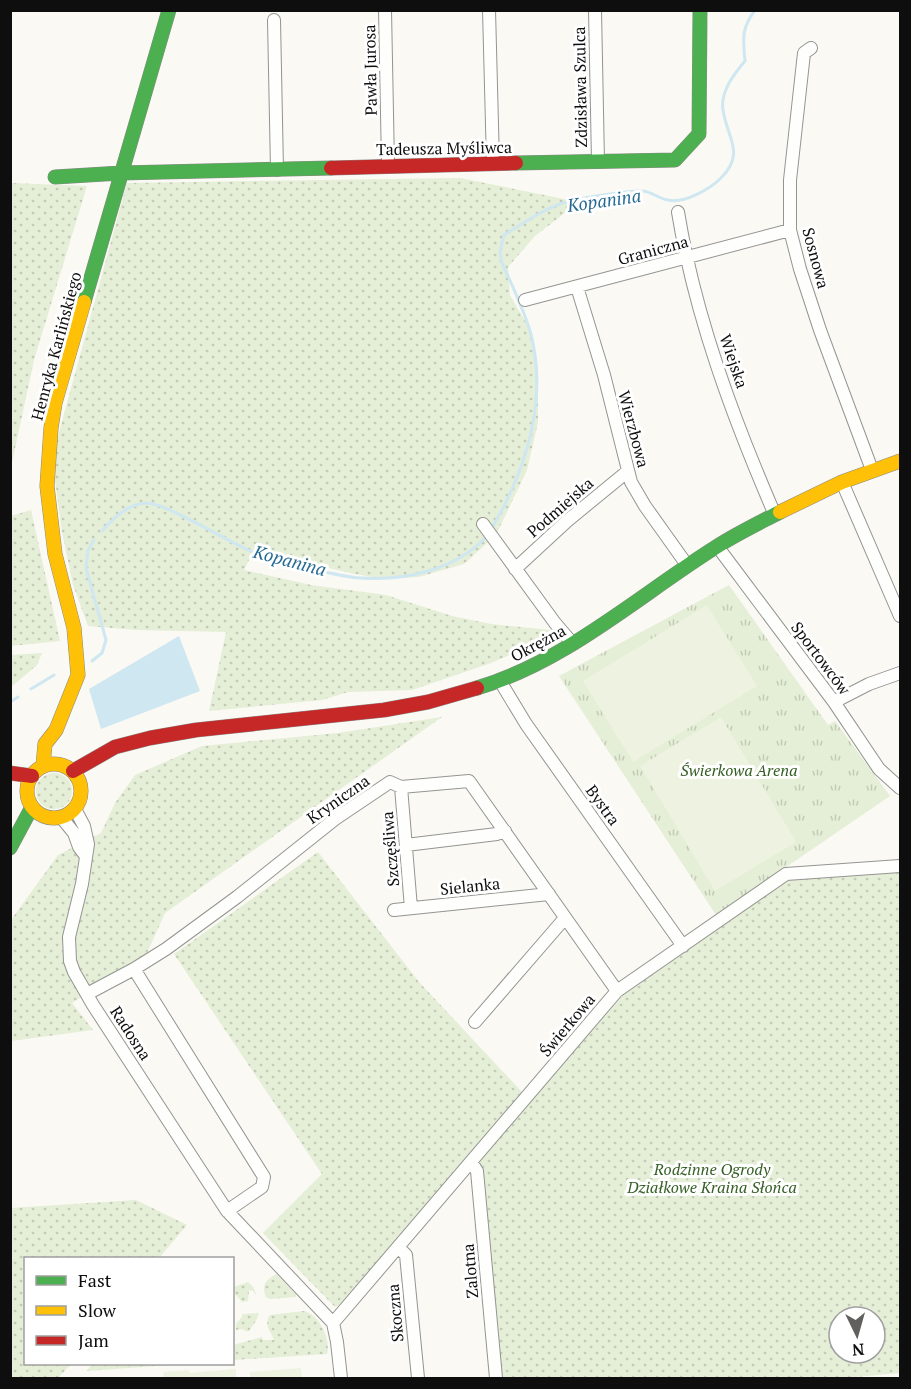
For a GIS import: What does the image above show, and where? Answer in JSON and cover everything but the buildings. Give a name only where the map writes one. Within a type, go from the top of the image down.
[{"type":"street","name":"Henryka Karlińskiego","points":[[43,766],[45,744],[56,730],[78,675],[74,628],[52,534],[47,486],[55,403],[169,10]]},
{"type":"street","name":"Pawła Jurosa","points":[[385,10],[388,165]]},
{"type":"street","points":[[489,10],[493,163]]},
{"type":"street","name":"Zdzisława Szulca","points":[[595,10],[598,162]]},
{"type":"street","name":"Tadeusza Myśliwca","points":[[55,177],[388,165],[675,160],[699,134],[700,10]]},
{"type":"street","points":[[274,20],[277,170]]},
{"type":"street","name":"Sosnowa","points":[[811,48],[804,53],[790,180],[790,230],[820,330],[872,470]]},
{"type":"street","name":"Wiejska","points":[[678,212],[686,258],[715,359],[755,469],[775,515]]},
{"type":"street","name":"Graniczna","points":[[525,300],[790,230]]},
{"type":"street","name":"Wierzbowa","points":[[577,287],[604,375],[631,482],[645,506],[687,565]]},
{"type":"street","name":"Okrężna","points":[[73,771],[116,747],[150,738],[196,730],[384,710],[428,702],[500,681],[532,667],[573,644],[717,546],[842,482],[900,462]]},
{"type":"street","name":"Podmiejska","points":[[515,569],[567,521],[628,471]]},
{"type":"street","points":[[842,482],[900,616]]},
{"type":"street","points":[[483,524],[555,623],[573,644]]},
{"type":"street","name":"Sportowców","points":[[717,546],[834,702],[879,769],[900,788]]},
{"type":"street","points":[[834,702],[869,684],[900,673]]},
{"type":"street","name":"Bystra","points":[[500,681],[526,724],[683,946]]},
{"type":"street","name":"Henryka Karlińskiego","points":[[56,730],[58,764]]},
{"type":"street","name":"Okrężna","points":[[81,786],[97,770],[150,738]]},
{"type":"street","points":[[58,764],[73,771],[81,786],[81,794],[75,809],[62,817],[46,817],[32,807],[27,791],[32,776],[43,766],[58,764]]},
{"type":"street","points":[[10,772],[32,776]]},
{"type":"street","name":"Kryniczna","points":[[87,994],[134,969],[237,897],[335,819],[390,782],[401,787],[469,781],[617,991]]},
{"type":"street","points":[[10,785],[27,791]]},
{"type":"street","name":"Szczęśliwa","points":[[401,787],[411,908]]},
{"type":"street","points":[[12,845],[32,807]]},
{"type":"street","name":"Radosna","points":[[75,809],[86,833],[88,844],[82,884],[69,937],[70,961],[74,972],[227,1211],[333,1323]]},
{"type":"street","points":[[12,845],[31,832],[46,817]]},
{"type":"street","points":[[62,817],[85,855]]},
{"type":"street","points":[[406,845],[498,834],[505,831]]},
{"type":"street","name":"Świerkowa","points":[[333,1323],[617,991],[786,874],[900,866]]},
{"type":"street","name":"Sielanka","points":[[394,910],[549,894]]},
{"type":"street","points":[[475,1022],[565,918]]},
{"type":"street","points":[[134,969],[264,1177],[262,1187],[227,1211]]},
{"type":"street","name":"Zalotna","points":[[471,1162],[477,1171],[496,1378]]},
{"type":"street","name":"Skoczna","points":[[398,1247],[406,1255],[418,1378]]},
{"type":"street","points":[[333,1323],[341,1378]]},
{"type":"green space","points":[[460,178],[579,202],[535,236],[508,267],[510,295],[533,335],[538,379],[538,422],[527,470],[496,535],[464,564],[419,577],[385,579],[354,574],[254,550],[244,570],[311,585],[386,595],[452,616],[491,624],[550,630],[551,637],[491,663],[412,690],[348,692],[322,700],[209,711],[226,632],[136,630],[88,626],[73,585],[62,532],[52,458],[127,183]]},
{"type":"green space","points":[[11,183],[87,186],[34,360],[11,467]]},
{"type":"green space","points":[[31,510],[60,641],[11,646],[11,516]]},
{"type":"green space","name":"Świerkowa Arena","points":[[729,585],[828,725],[835,721],[890,796],[716,915],[559,676]]},
{"type":"green space","points":[[707,605],[757,686],[633,762],[583,681]]},
{"type":"green space","points":[[42,653],[37,665],[11,687],[11,655]]},
{"type":"green space","points":[[442,717],[165,913],[147,953],[72,1003],[93,1030],[11,1041],[11,920],[58,855],[101,833],[115,803],[135,775],[202,746],[338,733]]},
{"type":"green space","points":[[721,717],[796,842],[715,891],[640,766]]},
{"type":"green space","points":[[54,773],[67,778],[72,791],[67,804],[54,809],[41,804],[36,791],[41,778]]},
{"type":"green space","points":[[318,852],[419,982],[522,1092],[346,1302],[335,1307],[263,1233],[322,1174],[174,954]]},
{"type":"green space","name":"Rodzinne Ogrody Działkowe Kraina Słońca","points":[[900,870],[900,1373],[844,1378],[500,1378],[479,1159],[624,994],[787,878]]},
{"type":"green space","points":[[136,1200],[187,1225],[160,1257],[24,1257],[24,1365],[70,1365],[58,1378],[11,1378],[11,1208]]},
{"type":"green space","points":[[276,1274],[296,1294],[296,1297],[270,1299],[266,1297],[265,1283]]},
{"type":"green space","points":[[248,1282],[257,1296],[249,1290],[248,1301],[242,1302],[235,1294],[234,1287]]},
{"type":"green space","points":[[304,1311],[310,1313],[326,1335],[327,1354],[234,1360],[234,1345],[262,1337],[263,1340],[274,1340],[267,1325],[270,1315]]},
{"type":"green space","points":[[259,1313],[248,1332],[242,1329],[236,1330],[236,1324],[242,1314]]},
{"type":"green space","points":[[91,1365],[170,1365],[87,1371]]},
{"type":"green space","points":[[301,1368],[302,1378],[250,1378],[250,1372]]},
{"type":"green space","points":[[236,1369],[236,1378],[164,1378],[163,1372],[189,1370],[189,1373]]},
{"type":"water","points":[[179,636],[200,691],[101,729],[89,689]]},
{"type":"waterway","name":"Kopanina","points":[[492,528],[524,458],[531,433],[537,382],[530,331],[502,263],[500,252],[504,235],[544,211],[569,201],[636,191],[645,191],[668,200],[681,200],[704,191],[721,178],[728,169],[734,153],[723,110],[724,97],[732,77],[745,61],[744,34],[747,23],[755,10]]},
{"type":"waterway","name":"Kopanina","points":[[102,531],[127,509],[147,503],[181,515],[258,554],[337,575],[378,578],[412,575],[444,565],[460,558],[486,537]]},
{"type":"waterway","name":"Kopanina","points":[[92,661],[102,653],[106,640],[86,568],[88,550],[94,540]]},
{"type":"waterway","name":"Kopanina","points":[[31,689],[54,675]]},
{"type":"waterway","name":"Kopanina","points":[[10,702],[18,697]]},
{"type":"traffic: fast","points":[[84,302],[169,10]]},
{"type":"traffic: fast","points":[[516,163],[675,160],[699,134],[700,10]]},
{"type":"traffic: fast","points":[[55,177],[121,173],[331,168]]},
{"type":"traffic: fast","points":[[477,688],[510,676],[572,644],[716,547],[780,512]]},
{"type":"traffic: fast","points":[[10,848],[32,807]]},
{"type":"traffic: slow","points":[[43,766],[45,744],[56,730],[78,675],[74,628],[55,554],[47,486],[55,403],[84,302]]},
{"type":"traffic: slow","points":[[780,512],[842,482],[900,461]]},
{"type":"traffic: slow","points":[[54,764],[64,766],[73,772],[79,781],[81,791],[79,801],[73,810],[64,816],[54,818],[44,816],[35,810],[29,801],[27,791],[29,781],[35,772],[44,766],[54,764]]},
{"type":"traffic: jam","points":[[331,168],[516,163]]},
{"type":"traffic: jam","points":[[73,771],[115,747],[150,738],[196,730],[384,710],[428,702],[477,688]]},
{"type":"traffic: jam","points":[[10,773],[32,776]]}]
